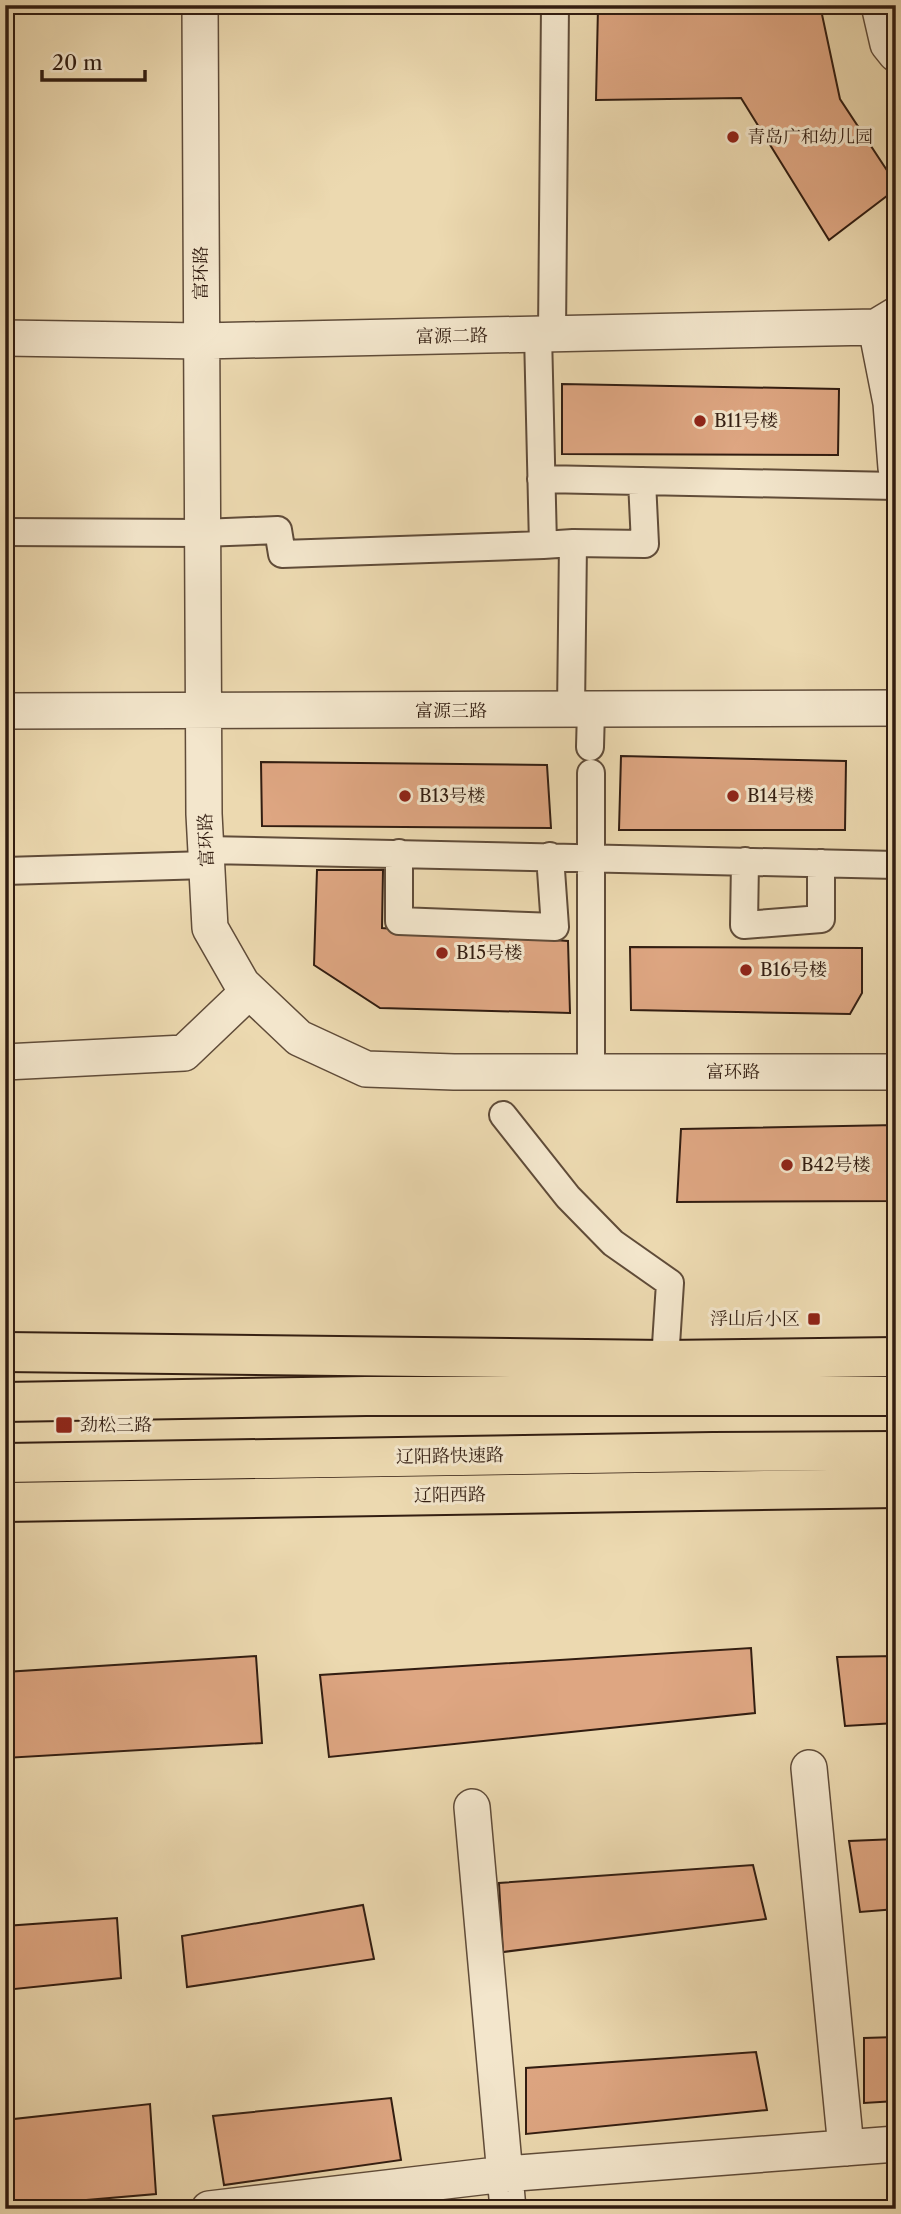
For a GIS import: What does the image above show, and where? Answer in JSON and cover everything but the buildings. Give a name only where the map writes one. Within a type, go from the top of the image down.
[{"type":"main road","points":[[5,1352],[665,1360],[896,1357]]},
{"type":"main road","points":[[5,1402],[366,1396],[896,1396]]},
{"type":"main road","name":"辽阳路快速路","points":[[5,1463],[896,1451]]},
{"type":"main road","name":"辽阳西路","points":[[5,1502],[896,1488]]},
{"type":"street","name":"富环路","points":[[200,5],[206,857],[210,928],[242,984],[299,1038],[366,1069],[454,1072],[896,1072]]},
{"type":"street","points":[[543,545],[541,479],[555,5]]},
{"type":"street","points":[[879,5],[888,44],[896,54]]},
{"type":"street","name":"富源二路","points":[[5,338],[201,341],[545,334],[886,321]]},
{"type":"street","points":[[886,321],[896,468]]},
{"type":"street","points":[[541,479],[896,486]]},
{"type":"street","points":[[5,532],[202,533],[278,530],[282,554],[573,543],[645,544],[642,481]]},
{"type":"street","points":[[573,543],[581,710],[590,747]]},
{"type":"street","name":"富源三路","points":[[5,711],[896,708]]},
{"type":"street","points":[[591,773],[591,1072]]},
{"type":"street","points":[[399,853],[399,921],[555,927],[550,856]]},
{"type":"street","points":[[5,871],[206,857],[399,853],[896,865]]},
{"type":"street","points":[[745,861],[744,925],[821,919],[821,863]]},
{"type":"street","points":[[5,1062],[184,1053],[249,991]]},
{"type":"street","points":[[503,1115],[568,1197],[613,1243],[670,1283],[665,1360]]},
{"type":"street","points":[[809,1768],[846,2148]]},
{"type":"street","points":[[472,1807],[508,2209]]},
{"type":"street","points":[[209,2209],[505,2174],[896,2144]]},
{"type":"place","name":"青岛广和幼儿园","points":[[733,137]]},
{"type":"place","name":"B11号楼","points":[[700,421]]},
{"type":"place","name":"B13号楼","points":[[405,796]]},
{"type":"place","name":"B14号楼","points":[[733,796]]},
{"type":"place","name":"B15号楼","points":[[442,953]]},
{"type":"place","name":"B16号楼","points":[[746,970]]},
{"type":"place","name":"B42号楼","points":[[787,1165]]},
{"type":"place","name":"浮山后小区","points":[[814,1319]]},
{"type":"place","name":"劲松三路","points":[[64,1425]]}]
